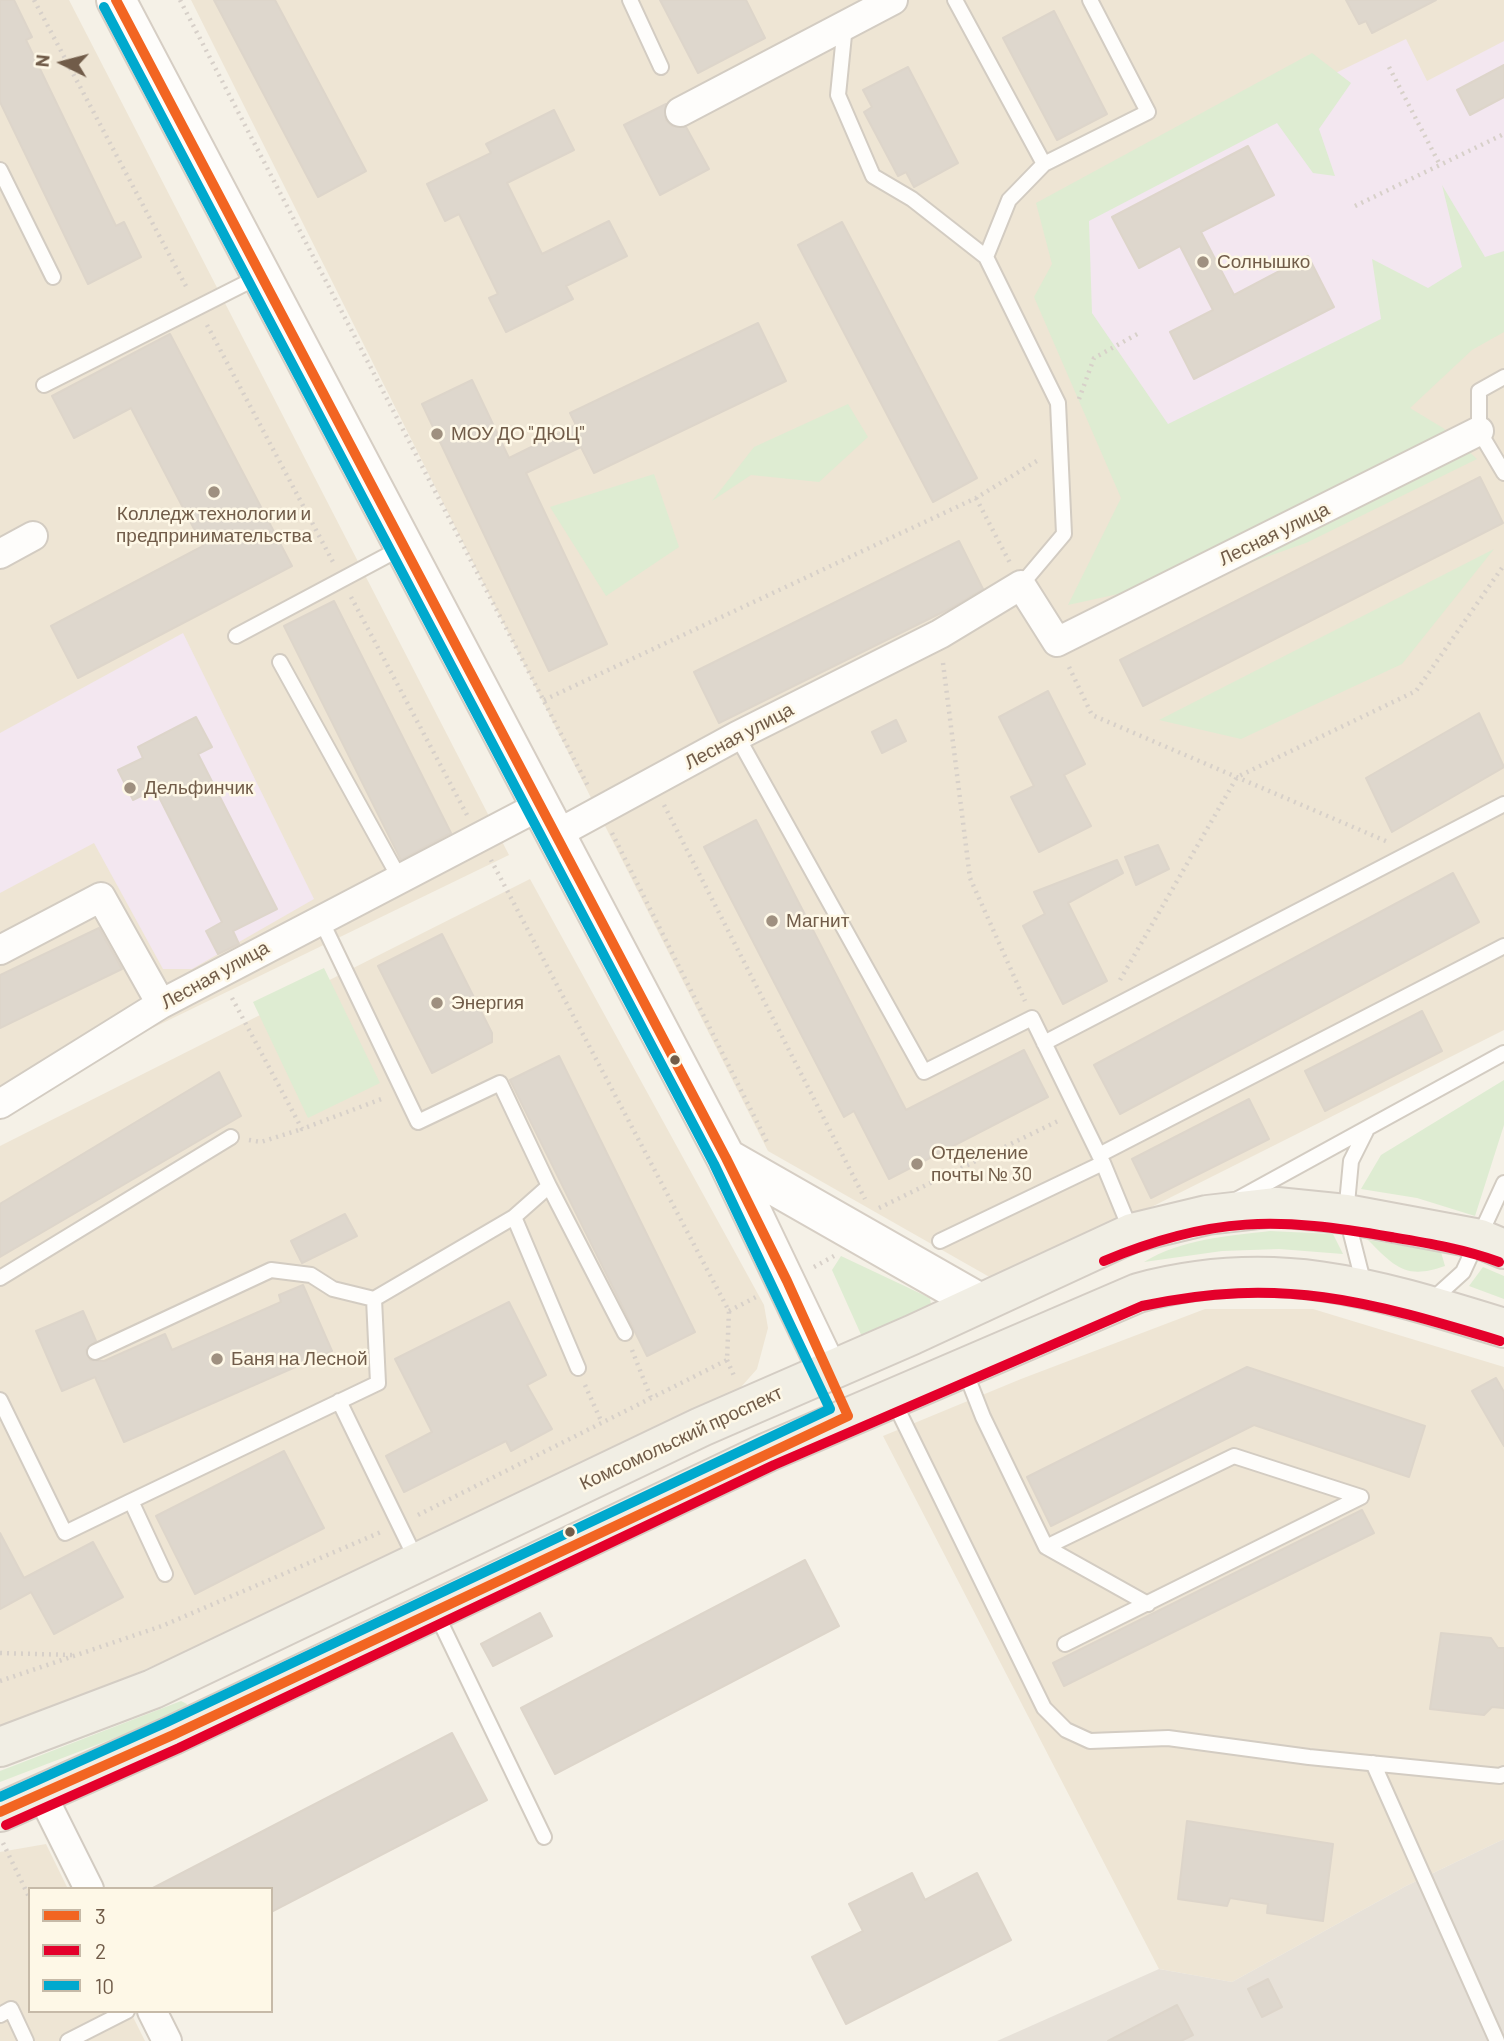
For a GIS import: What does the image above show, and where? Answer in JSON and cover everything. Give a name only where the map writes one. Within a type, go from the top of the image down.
[{"type":"main road","points":[[116,0],[726,1158],[848,1416]]},
{"type":"main road","points":[[726,1158],[980,1303]]},
{"type":"main road","name":"Комсомольский проспект","points":[[0,1747],[153,1689],[701,1427],[1132,1233],[1207,1216],[1277,1207],[1346,1214],[1492,1244]]},
{"type":"main road","points":[[0,1812],[848,1416],[1138,1293],[1186,1280],[1245,1275],[1301,1278],[1364,1287],[1504,1328]]},
{"type":"street","points":[[680,112],[893,0]]},
{"type":"street","name":"Лесная улица","points":[[1057,642],[1479,431]]},
{"type":"street","points":[[0,554],[33,536]]},
{"type":"street","points":[[1021,585],[1057,642]]},
{"type":"street","name":"Лесная улица","points":[[0,1104],[161,1004],[320,918],[480,839],[549,819],[600,810],[737,736],[940,634],[1021,585]]},
{"type":"street","points":[[0,950],[101,897],[161,1004]]},
{"type":"street","points":[[41,1795],[88,1887]]},
{"type":"street","points":[[153,2013],[167,2041]]},
{"type":"lane","points":[[630,0],[661,67]]},
{"type":"lane","points":[[956,0],[1044,164]]},
{"type":"lane","points":[[986,257],[1009,200],[1044,164],[1148,112],[1090,0]]},
{"type":"lane","points":[[845,25],[838,95],[873,176],[912,199],[986,257],[1058,403],[1064,534],[1021,585]]},
{"type":"lane","points":[[0,170],[53,277]]},
{"type":"lane","points":[[44,385],[262,275]]},
{"type":"lane","points":[[1504,377],[1479,391],[1479,431],[1504,473]]},
{"type":"lane","points":[[236,636],[405,546]]},
{"type":"lane","points":[[280,662],[400,879]]},
{"type":"lane","points":[[737,736],[924,1072],[1032,1018],[1101,1159],[1132,1233]]},
{"type":"lane","points":[[1044,1044],[1504,804]]},
{"type":"lane","points":[[320,918],[418,1122],[500,1083],[549,1186],[625,1333]]},
{"type":"lane","points":[[940,1241],[1504,946]]},
{"type":"lane","points":[[1207,1216],[1504,1053]]},
{"type":"lane","points":[[1364,1287],[1346,1214],[1351,1161],[1366,1131]]},
{"type":"lane","points":[[0,1279],[231,1137]]},
{"type":"lane","points":[[1427,1304],[1492,1244],[1504,1184]]},
{"type":"lane","points":[[95,1352],[271,1270],[311,1275],[333,1289],[374,1299],[514,1217],[549,1186]]},
{"type":"lane","points":[[514,1217],[578,1368]]},
{"type":"lane","points":[[0,1401],[65,1533],[378,1383],[374,1299]]},
{"type":"lane","points":[[963,1366],[983,1417],[1046,1547],[1147,1604]]},
{"type":"lane","points":[[891,1397],[1044,1708],[1066,1730],[1090,1741],[1168,1738],[1373,1763],[1500,1776],[1504,1774]]},
{"type":"lane","points":[[339,1401],[417,1563]]},
{"type":"lane","points":[[1046,1547],[1234,1456],[1361,1497],[1065,1644]]},
{"type":"lane","points":[[131,1501],[165,1574]]},
{"type":"lane","points":[[434,1610],[544,1837]]},
{"type":"lane","points":[[1373,1763],[1497,2041]]},
{"type":"lane","points":[[0,2015],[11,2009],[26,2041]]},
{"type":"lane","points":[[68,2041],[123,2013]]},
{"type":"path","points":[[34,0],[729,1311]]},
{"type":"path","points":[[180,0],[544,700],[774,1155]]},
{"type":"path","points":[[1389,67],[1440,165]]},
{"type":"path","points":[[1355,206],[1504,134]]},
{"type":"path","points":[[544,700],[976,498],[1060,447],[1094,358],[1141,331]]},
{"type":"path","points":[[976,498],[1021,585]]},
{"type":"path","points":[[1100,1014],[1237,777],[1416,691],[1504,565]]},
{"type":"path","points":[[940,634],[970,878],[1032,1018]]},
{"type":"path","points":[[1057,642],[1092,715],[1412,852]]},
{"type":"path","points":[[652,782],[866,1203],[855,1197]]},
{"type":"path","points":[[218,973],[302,1129]]},
{"type":"path","points":[[231,1137],[261,1142],[403,1091]]},
{"type":"path","points":[[878,1209],[1077,1111]]},
{"type":"path","points":[[625,1333],[651,1398]]},
{"type":"path","points":[[578,1368],[602,1423]]},
{"type":"path","points":[[0,1653],[76,1655]]},
{"type":"path","points":[[0,1837],[28,1895]]},
{"type":"shaded area","points":[[0,0],[69,0],[509,855],[0,1102]]},
{"type":"shaded area","points":[[191,0],[1504,0],[1504,1030],[1000,1283],[768,1151]]},
{"type":"shaded area","points":[[1406,39],[1427,81],[1504,41],[1504,300],[1152,474],[1046,213]]},
{"type":"shaded area","name":"Дельфинчик","points":[[183,633],[314,899],[192,969],[163,969],[94,843],[0,893],[0,733]]},
{"type":"shaded area","points":[[530,879],[764,1305],[768,1328],[757,1369],[734,1395],[475,1525],[27,1721],[0,1729],[0,1146]]},
{"type":"shaded area","points":[[1205,1309],[1313,1309],[1504,1367],[1504,1839],[1406,1886],[1232,1982],[1159,1969],[883,1436],[1021,1379]]},
{"type":"shaded area","points":[[1504,1839],[1504,2041],[997,2041],[1159,1969],[1232,1982],[1406,1886]]},
{"type":"shaded area","points":[[46,1844],[67,1887],[28,1887],[28,2013],[131,2013],[145,2041],[0,2041],[0,1852]]},
{"type":"green space","points":[[1312,53],[1351,83],[1319,129],[1335,176],[1313,173],[1277,123],[1089,221],[1092,313],[1168,424],[1381,319],[1372,259],[1428,288],[1462,267],[1442,185],[1485,257],[1504,251],[1504,332],[1472,350],[1410,408],[1443,428],[1477,459],[1306,543],[1232,569],[1068,605],[1121,498],[1034,297],[1052,264],[1036,203]]},
{"type":"green space","points":[[848,404],[868,437],[819,482],[751,475],[712,501],[754,447]]},
{"type":"green space","points":[[654,474],[679,547],[606,596],[550,507]]},
{"type":"green space","points":[[1494,549],[1402,664],[1241,739],[1159,720]]},
{"type":"green space","points":[[324,968],[380,1083],[308,1118],[253,1002]]},
{"type":"green space","points":[[1504,1080],[1504,1125],[1475,1216],[1417,1198],[1361,1189],[1381,1155]]},
{"type":"green space","points":[[1270,1231],[1333,1234],[1343,1254],[1279,1249],[1222,1251],[1144,1262],[1189,1243]]},
{"type":"green space","points":[[1368,1240],[1441,1252],[1445,1266],[1420,1272],[1402,1268]]},
{"type":"green space","points":[[841,1256],[930,1298],[933,1318],[863,1339],[832,1270]]},
{"type":"green space","points":[[1483,1267],[1504,1276],[1504,1299],[1469,1286]]},
{"type":"green space","points":[[181,1701],[187,1704],[185,1711],[0,1782],[0,1771]]},
{"type":"building","points":[[0,0],[14,0],[32,37],[26,40],[116,226],[124,222],[141,257],[88,284],[0,102]]},
{"type":"building","points":[[214,0],[275,0],[366,171],[318,197]]},
{"type":"building","points":[[660,0],[746,0],[765,38],[698,73]]},
{"type":"building","points":[[1346,0],[1436,0],[1372,33],[1366,21],[1359,24]]},
{"type":"building","points":[[1054,11],[1107,114],[1057,140],[1003,38]]},
{"type":"building","points":[[1504,65],[1504,97],[1470,115],[1457,90]]},
{"type":"building","points":[[908,67],[958,163],[914,187],[906,172],[898,176],[864,112],[872,107],[863,90]]},
{"type":"building","points":[[666,104],[666,120],[672,126],[686,127],[709,169],[660,195],[624,125]]},
{"type":"building","points":[[554,110],[574,150],[507,183],[542,254],[609,221],[627,256],[566,286],[573,299],[506,332],[489,298],[498,294],[459,214],[445,221],[427,184],[491,153],[486,144]]},
{"type":"building","name":"Солнышко","points":[[1248,146],[1274,195],[1201,232],[1234,295],[1308,256],[1334,307],[1194,379],[1170,332],[1213,310],[1180,246],[1139,268],[1112,217]]},
{"type":"building","points":[[842,222],[977,478],[933,502],[798,245]]},
{"type":"building","points":[[758,323],[786,381],[594,473],[581,447],[526,473],[607,644],[549,671],[422,404],[472,380],[509,458],[576,425],[570,413]]},
{"type":"building","name":"Колледж технологии и предпринимательства","points":[[170,334],[292,566],[78,678],[51,626],[203,546],[131,408],[74,438],[52,396]]},
{"type":"building","points":[[1480,477],[1503,523],[1143,706],[1120,660]]},
{"type":"building","points":[[959,541],[983,589],[951,608],[719,723],[694,672]]},
{"type":"building","points":[[334,601],[451,833],[401,860],[284,626]]},
{"type":"building","points":[[1048,691],[1085,764],[1064,775],[1091,826],[1039,852],[1011,797],[1034,786],[999,717]]},
{"type":"building","points":[[1479,713],[1504,767],[1392,832],[1366,778]]},
{"type":"building","points":[[196,717],[212,747],[198,754],[277,909],[233,931],[239,944],[218,954],[206,931],[222,922],[155,789],[133,800],[118,770],[143,758],[138,747]]},
{"type":"building","points":[[896,720],[906,741],[882,753],[872,732]]},
{"type":"building","points":[[756,820],[906,1110],[1024,1050],[1048,1097],[889,1179],[854,1111],[844,1117],[704,847]]},
{"type":"building","points":[[1158,845],[1169,869],[1136,885],[1125,857]]},
{"type":"building","points":[[1117,860],[1123,873],[1068,903],[1107,981],[1063,1004],[1023,926],[1045,914],[1034,892]]},
{"type":"building","points":[[1453,873],[1479,922],[1120,1114],[1094,1065]]},
{"type":"building","points":[[99,928],[122,969],[0,1028],[0,975]]},
{"type":"building","name":"Энергия","points":[[442,934],[492,1033],[492,1042],[432,1073],[378,966]]},
{"type":"building","points":[[1422,1011],[1442,1051],[1325,1111],[1305,1071]]},
{"type":"building","points":[[559,1056],[695,1332],[647,1356],[510,1080]]},
{"type":"building","points":[[219,1072],[241,1116],[0,1257],[0,1204]]},
{"type":"building","points":[[1249,1099],[1269,1139],[1151,1198],[1132,1159]]},
{"type":"building","points":[[345,1214],[357,1236],[302,1263],[291,1241]]},
{"type":"building","name":"Баня на Лесной","points":[[303,1285],[332,1351],[124,1442],[95,1377],[62,1391],[36,1331],[83,1311],[96,1341],[86,1350],[90,1360],[104,1361],[165,1334],[172,1350],[281,1302],[279,1295]]},
{"type":"building","points":[[509,1302],[546,1375],[527,1385],[552,1429],[511,1451],[506,1441],[404,1492],[386,1456],[432,1432],[395,1359]]},
{"type":"building","points":[[1247,1367],[1425,1426],[1409,1477],[1254,1425],[1051,1526],[1027,1477]]},
{"type":"building","points":[[1496,1378],[1504,1392],[1504,1446],[1472,1391]]},
{"type":"building","points":[[284,1451],[324,1528],[195,1594],[156,1516]]},
{"type":"building","points":[[1362,1510],[1374,1533],[1064,1686],[1053,1663]]},
{"type":"building","points":[[0,1533],[24,1578],[93,1542],[123,1597],[54,1634],[31,1592],[0,1609]]},
{"type":"building","points":[[805,1560],[839,1626],[555,1774],[521,1708]]},
{"type":"building","points":[[540,1613],[552,1636],[493,1666],[481,1644]]},
{"type":"building","points":[[1441,1633],[1491,1638],[1498,1648],[1504,1648],[1504,1708],[1492,1707],[1484,1715],[1430,1709]]},
{"type":"building","points":[[452,1733],[487,1800],[273,1911],[273,1887],[155,1887]]},
{"type":"building","points":[[1187,1821],[1333,1844],[1323,1921],[1267,1913],[1268,1904],[1230,1898],[1227,1906],[1178,1899]]},
{"type":"building","points":[[912,1873],[925,1900],[977,1873],[1011,1940],[846,2024],[812,1957],[863,1931],[849,1904]]},
{"type":"building","points":[[1268,1979],[1282,2007],[1262,2017],[1248,1989]]},
{"type":"building","points":[[1177,2005],[1193,2035],[1181,2041],[1108,2041]]},
{"type":"transit line","name":"3","points":[[116,0],[726,1158],[787,1281],[848,1416]]},
{"type":"transit line","name":"10","points":[[0,1797],[167,1722],[830,1409],[714,1164],[104,7]]},
{"type":"transit line","name":"2","points":[[1104,1261],[1178,1235],[1212,1228],[1279,1224],[1351,1230],[1459,1250],[1499,1262]]},
{"type":"transit line","name":"2","points":[[6,1825],[179,1748],[774,1465],[1142,1306],[1192,1297],[1238,1293],[1324,1297],[1408,1314],[1500,1341]]},
{"type":"transit line","name":"3","points":[[0,1812],[173,1735],[848,1416]]},
{"type":"place","name":"Солнышко","points":[[1203,262]]},
{"type":"place","name":"МОУ ДО \"ДЮЦ\"","points":[[437,434]]},
{"type":"place","name":"Колледж технологии и предпринимательства","points":[[214,492]]},
{"type":"place","name":"Дельфинчик","points":[[130,788]]},
{"type":"place","name":"Магнит","points":[[772,921]]},
{"type":"place","name":"Энергия","points":[[437,1003]]},
{"type":"place","name":"Отделение почты № 30","points":[[917,1164]]},
{"type":"place","name":"Баня на Лесной","points":[[217,1359]]}]
